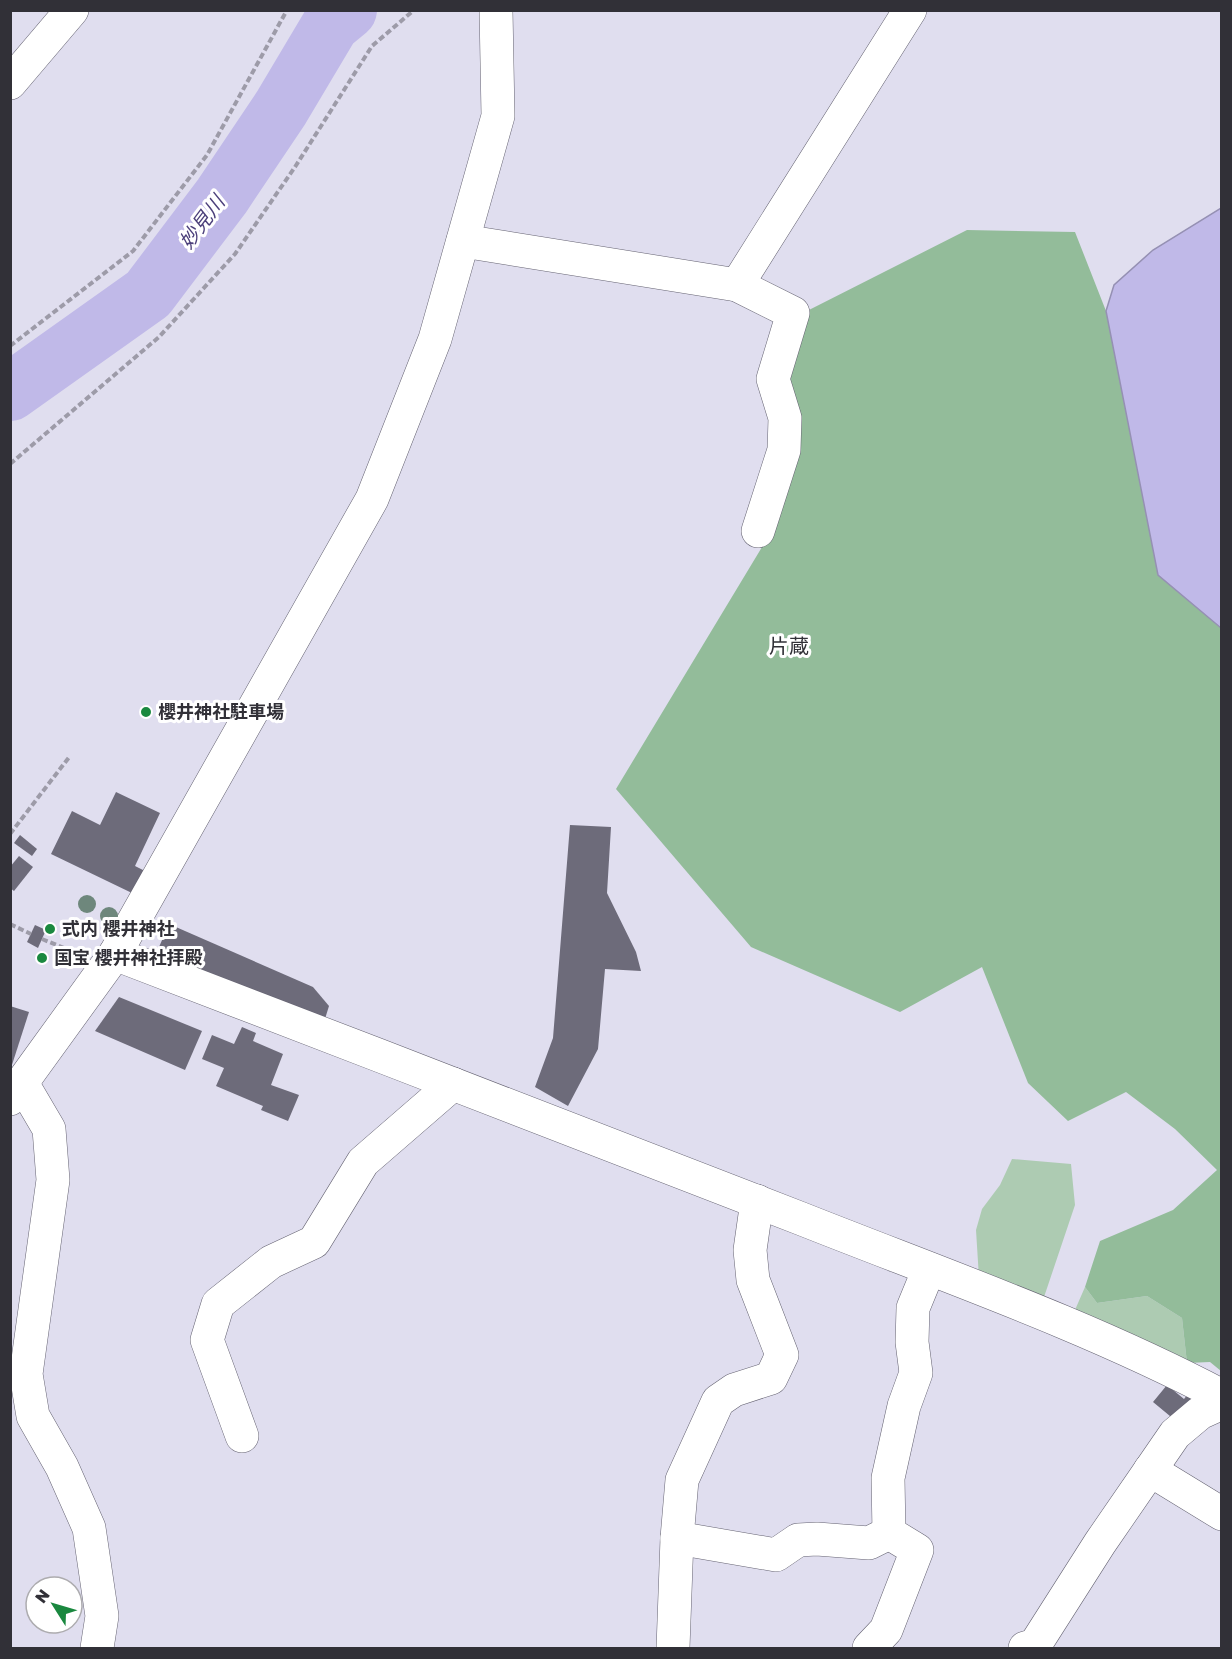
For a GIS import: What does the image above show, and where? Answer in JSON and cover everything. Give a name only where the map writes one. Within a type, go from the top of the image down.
[{"type":"street","points":[[10,83],[72,10]]},
{"type":"street","points":[[97,1648],[102,1616],[89,1528],[62,1467],[33,1416],[26,1374],[53,1180],[49,1129],[16,1091],[115,954],[372,499],[435,339],[498,116],[496,10]]},
{"type":"street","points":[[737,285],[910,10]]},
{"type":"street","points":[[463,241],[737,285],[792,312],[773,379],[785,418],[784,450],[758,531]]},
{"type":"street","points":[[115,954],[757,1201],[1061,1321],[1185,1377],[1221,1396]]},
{"type":"street","points":[[242,1436],[207,1340],[218,1304],[271,1262],[314,1242],[363,1162],[453,1084]]},
{"type":"street","points":[[673,1648],[677,1538],[682,1480],[718,1401],[734,1390],[771,1378],[782,1355],[753,1280],[750,1250],[757,1201]]},
{"type":"street","points":[[889,1533],[888,1478],[904,1406],[916,1373],[912,1342],[913,1308],[929,1269]]},
{"type":"street","points":[[1025,1648],[1035,1645],[1100,1543],[1175,1434],[1200,1413],[1221,1403]]},
{"type":"street","points":[[1150,1470],[1221,1514]]},
{"type":"street","points":[[677,1538],[776,1555],[798,1540],[817,1539],[869,1544],[889,1533]]},
{"type":"street","points":[[869,1648],[886,1630],[917,1550],[889,1533]]},
{"type":"path","points":[[10,346],[133,251],[207,155],[287,10]]},
{"type":"path","points":[[10,464],[159,337],[235,254],[295,167],[372,46],[414,10]]},
{"type":"path","points":[[10,834],[70,756]]},
{"type":"path","points":[[10,924],[31,934]]},
{"type":"path","points":[[42,939],[82,955]]},
{"type":"green space","points":[[967,230],[1075,232],[1106,311],[1158,575],[1221,628],[1221,1371],[1210,1362],[1187,1363],[1182,1318],[1147,1296],[1097,1303],[1085,1287],[1100,1241],[1173,1210],[1217,1170],[1175,1129],[1126,1092],[1068,1121],[1028,1083],[982,967],[900,1012],[751,947],[616,789],[779,519],[789,370],[805,312]]},
{"type":"green space","points":[[1012,1159],[1071,1164],[1075,1205],[1042,1303],[979,1278],[976,1230],[982,1209],[1000,1185]]},
{"type":"green space","points":[[1085,1287],[1097,1303],[1147,1296],[1182,1318],[1187,1363],[1075,1310]]},
{"type":"shaded area","points":[[1221,208],[1221,628],[1158,575],[1106,311],[1114,285],[1153,250]]},
{"type":"building","points":[[116,792],[160,813],[135,866],[145,871],[134,894],[51,854],[72,811],[100,825]]},
{"type":"building","points":[[570,825],[611,827],[607,893],[636,952],[641,971],[605,969],[598,1049],[568,1106],[535,1087],[553,1038]]},
{"type":"building","points":[[20,835],[37,849],[32,856],[14,843]]},
{"type":"building","points":[[19,856],[33,867],[14,891],[10,888],[10,867]]},
{"type":"building","points":[[169,924],[313,987],[329,1006],[324,1022],[156,954]]},
{"type":"building","points":[[35,925],[46,930],[38,948],[27,942]]},
{"type":"building","points":[[119,997],[202,1031],[185,1070],[95,1031]]},
{"type":"building","points":[[10,1006],[29,1012],[11,1068],[10,1068]]},
{"type":"building","points":[[242,1027],[256,1033],[253,1041],[283,1054],[271,1085],[299,1095],[288,1121],[261,1110],[263,1106],[216,1086],[224,1068],[202,1059],[212,1035],[234,1044]]},
{"type":"building","points":[[1167,1385],[1184,1399],[1188,1394],[1194,1399],[1176,1421],[1153,1402]]},
{"type":"waterway","name":"妙見川","points":[[10,392],[148,294],[222,196],[281,108],[331,24],[348,10]]},
{"type":"place","name":"櫻井神社駐車場","points":[[146,712]]},
{"type":"place","name":"式内 櫻井神社","points":[[50,929]]},
{"type":"place","name":"国宝 櫻井神社拝殿","points":[[42,958]]},
{"type":"district","name":"片蔵","points":[[789,646]]}]
